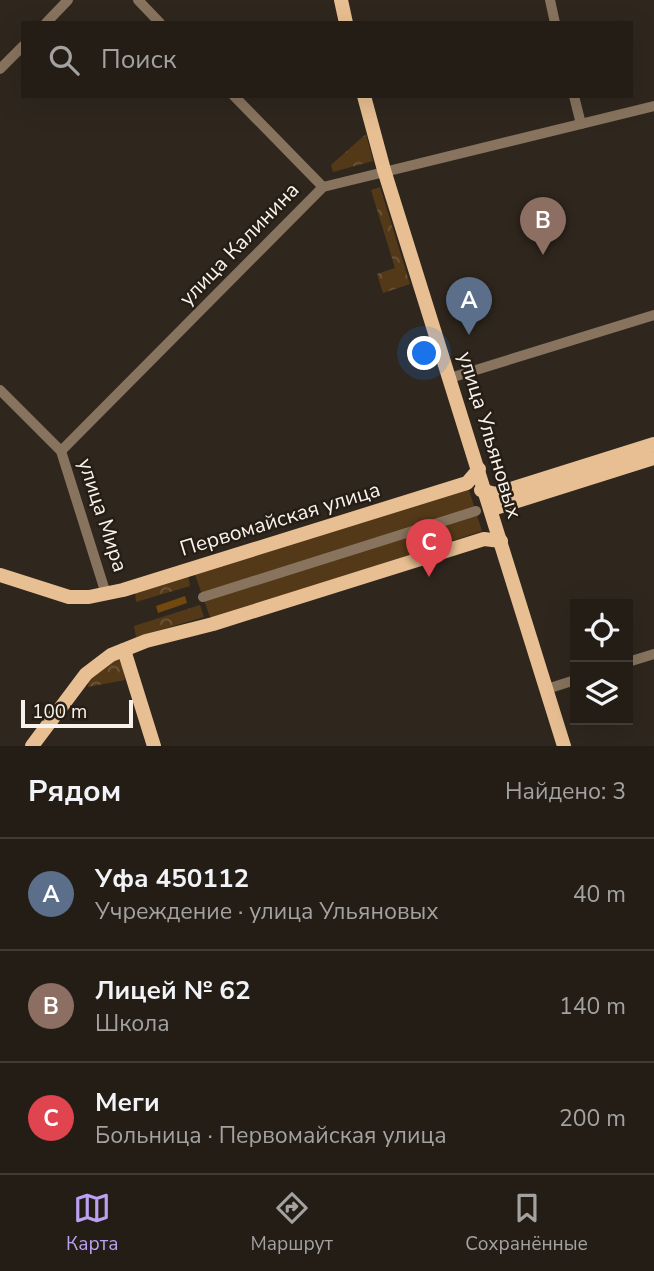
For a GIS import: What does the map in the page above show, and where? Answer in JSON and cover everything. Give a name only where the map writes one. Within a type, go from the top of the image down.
[{"type":"main road","points":[[341,0],[346,21]]},
{"type":"main road","name":"улица Ульяновых","points":[[365,98],[384,170],[565,746]]},
{"type":"main road","points":[[479,469],[467,483],[487,494],[495,494],[654,444]]},
{"type":"main road","points":[[484,539],[492,509],[654,458]]},
{"type":"main road","name":"Первомайская улица","points":[[0,575],[69,597],[106,594],[467,483]]},
{"type":"main road","points":[[32,746],[86,674],[99,663],[124,650],[484,539],[501,541]]},
{"type":"main road","points":[[124,650],[154,746]]},
{"type":"street","points":[[48,21],[68,0]]},
{"type":"street","points":[[138,0],[158,21]]},
{"type":"street","points":[[550,0],[555,21]]},
{"type":"street","points":[[0,69],[21,48]]},
{"type":"street","points":[[236,98],[323,187]]},
{"type":"street","points":[[574,98],[581,124]]},
{"type":"street","name":"улица Калинина","points":[[61,451],[323,187],[654,106]]},
{"type":"street","points":[[450,378],[654,315]]},
{"type":"street","name":"улица Мира","points":[[0,390],[61,451],[106,594]]},
{"type":"street","points":[[203,597],[476,511]]},
{"type":"street","points":[[633,660],[654,654]]},
{"type":"street","points":[[547,689],[570,682]]},
{"type":"green space","points":[[366,134],[373,161],[333,172],[331,165]]},
{"type":"green space","points":[[380,187],[410,284],[383,293],[377,274],[395,268],[371,190]]},
{"type":"green space","points":[[468,487],[482,531],[211,620],[194,572]]},
{"type":"green space","points":[[188,575],[190,586],[136,602],[135,592]]},
{"type":"green space","points":[[200,605],[204,617],[136,637],[134,626]]},
{"type":"green space","points":[[121,654],[125,680],[88,687],[89,677]]},
{"type":"shaded area","points":[[185,596],[187,603],[158,613],[156,606]]},
{"type":"place","name":"Лицей № 62","points":[[543,255]]},
{"type":"place","name":"Уфа 450112","points":[[469,335]]},
{"type":"place","name":"Меги","points":[[429,577]]}]
